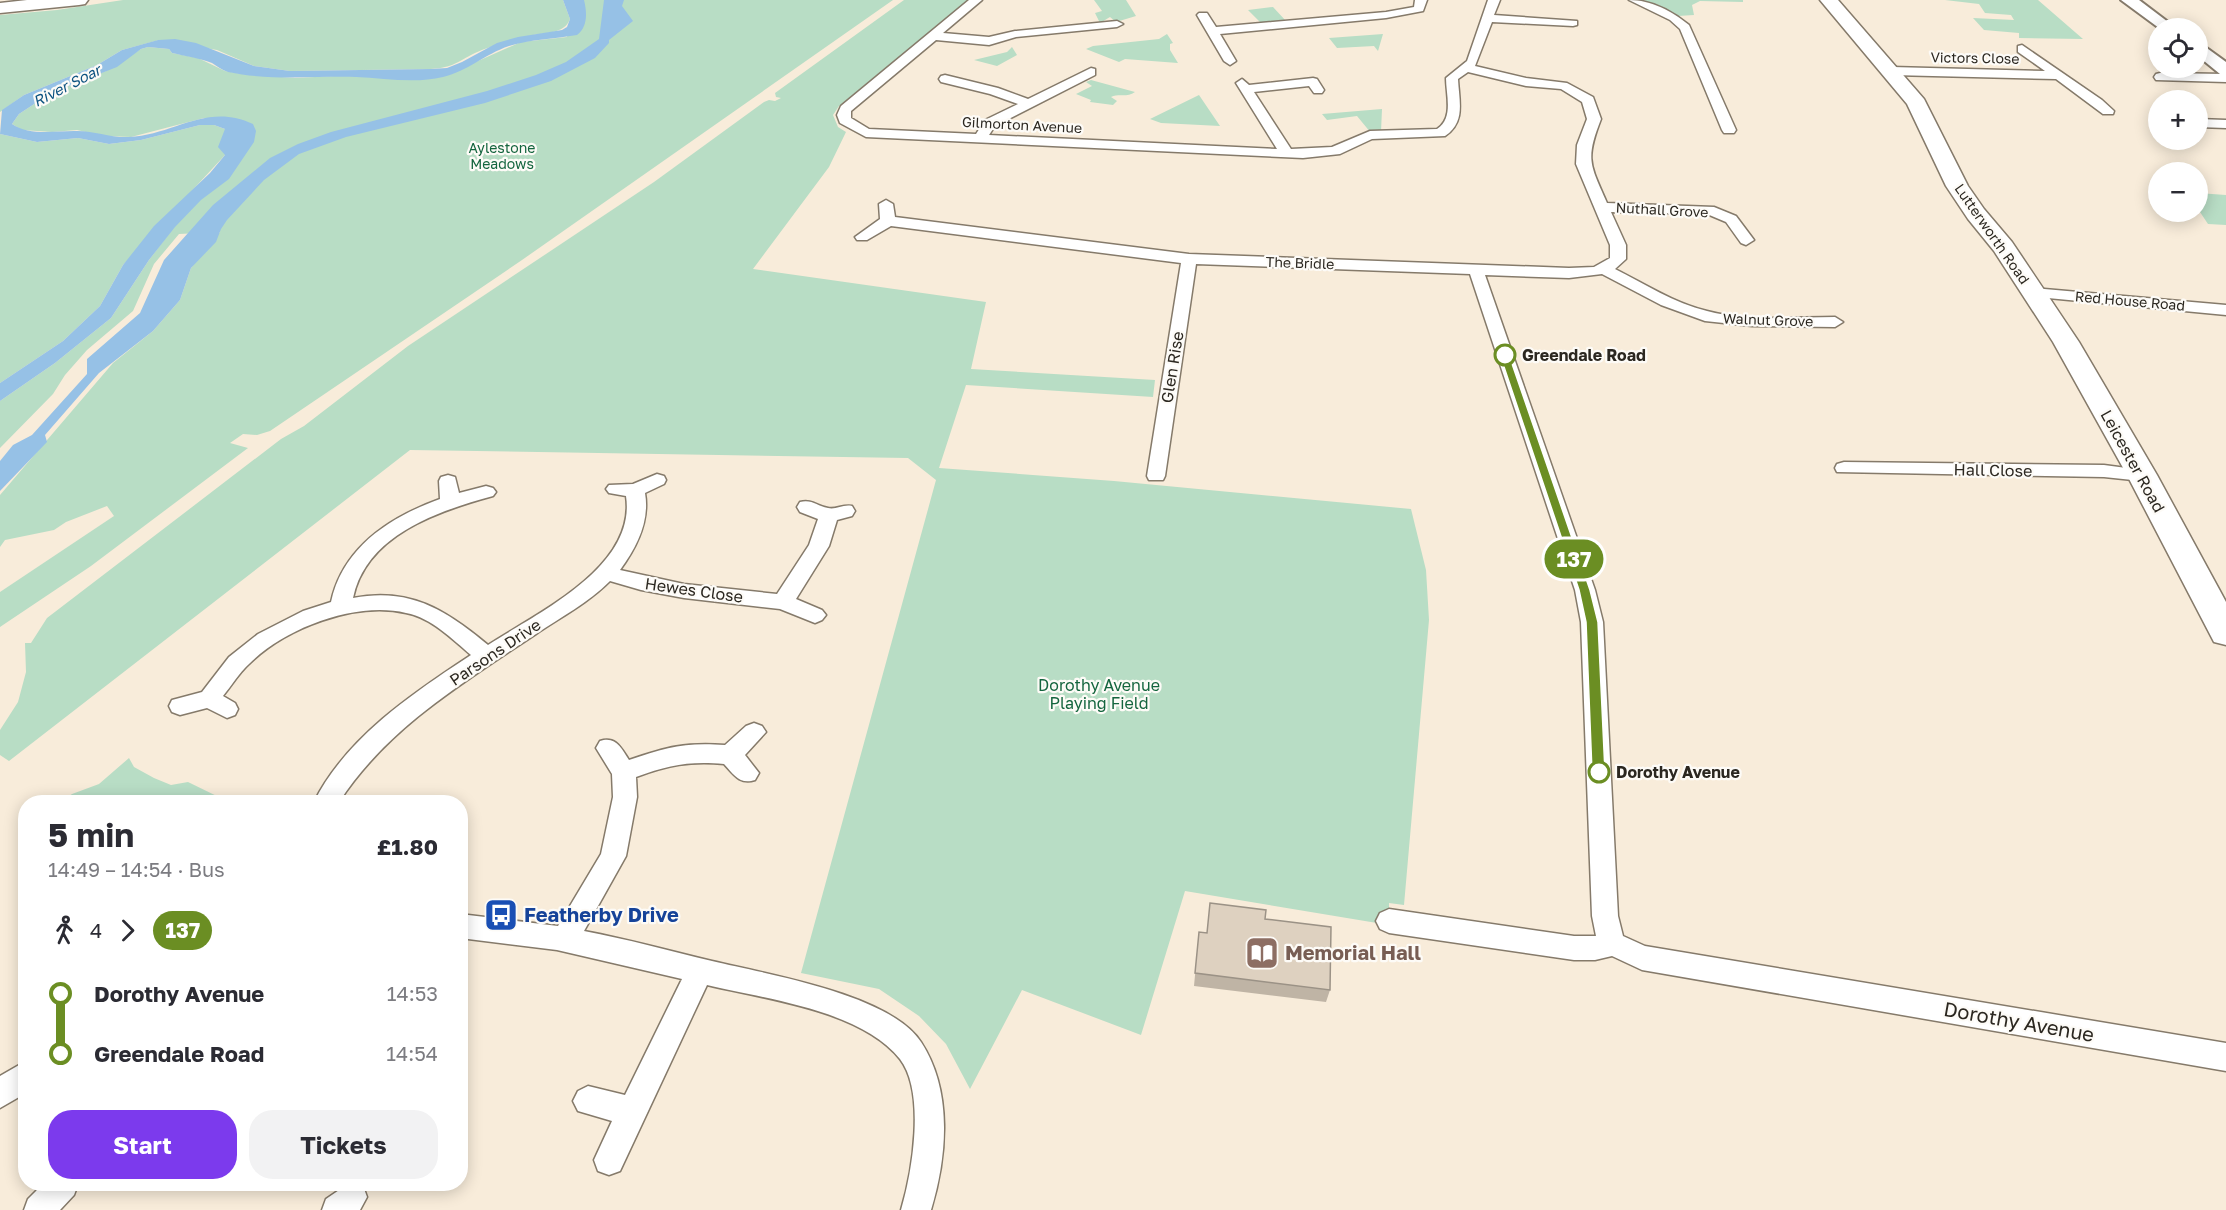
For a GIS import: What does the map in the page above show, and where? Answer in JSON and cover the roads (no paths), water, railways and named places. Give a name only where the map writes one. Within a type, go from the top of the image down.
[{"type":"main road","points":[[0,1],[14,0]]},
{"type":"main road","points":[[0,8],[79,0]]},
{"type":"main road","name":"Lutterworth Road","points":[[1828,0],[1892,71],[1917,103],[1957,186],[1976,214],[2004,247],[2033,294]]},
{"type":"main road","name":"Leicester Road","points":[[2033,294],[2066,342],[2142,475],[2226,633]]},
{"type":"street","name":"Gilmorton Avenue","points":[[976,0],[940,37],[873,84],[846,109],[843,115],[845,120],[866,133],[1319,154],[1345,148],[1363,137],[1378,134],[1428,135],[1449,129],[1454,113],[1452,78],[1455,73],[1467,68]]},
{"type":"street","points":[[1214,31],[1386,15],[1419,9],[1421,0]]},
{"type":"street","points":[[1467,68],[1472,63],[1494,0]]},
{"type":"street","points":[[1635,0],[1674,18],[1685,27],[1730,130]]},
{"type":"street","points":[[2129,0],[2154,18]]},
{"type":"street","points":[[1203,15],[1230,61]]},
{"type":"street","points":[[1488,18],[1573,23]]},
{"type":"street","points":[[951,51],[943,45],[940,37],[989,41],[1015,34],[1117,24]]},
{"type":"street","points":[[988,54],[998,51],[1000,47],[989,41]]},
{"type":"street","name":"Victors Close","points":[[2022,49],[2108,111]]},
{"type":"street","points":[[2208,57],[2226,70]]},
{"type":"street","points":[[1467,68],[1526,82],[1563,86],[1584,96],[1591,106],[1594,119],[1582,153],[1586,175],[1620,253],[1618,259],[1604,269]]},
{"type":"street","name":"Victors Close","points":[[1892,71],[2057,75]]},
{"type":"street","points":[[980,138],[987,125],[1091,72]]},
{"type":"street","points":[[2208,78],[2226,78]]},
{"type":"street","points":[[945,79],[994,91],[1028,104]]},
{"type":"street","points":[[1287,153],[1244,86],[1313,82],[1318,90]]},
{"type":"street","points":[[2074,100],[2095,100]]},
{"type":"street","points":[[2208,123],[2226,124]]},
{"type":"street","points":[[862,237],[888,221],[886,204]]},
{"type":"street","name":"Nuthall Grove","points":[[1601,207],[1709,210],[1731,219],[1746,240]]},
{"type":"street","name":"The Bridle","points":[[888,221],[1189,259],[1588,273],[1604,269]]},
{"type":"street","name":"Glen Rise","points":[[1156,476],[1189,259]]},
{"type":"street","name":"Walnut Grove","points":[[1604,269],[1685,309],[1706,316],[1732,320],[1834,322]]},
{"type":"street","points":[[1389,921],[1574,948],[1595,948],[1613,944],[1607,930],[1605,916],[1592,622],[1585,590],[1476,270]]},
{"type":"street","name":"Red House Road","points":[[2033,294],[2226,310]]},
{"type":"street","name":"Hall Close","points":[[1844,468],[2104,471],[2142,475]]},
{"type":"street","name":"Parsons Drive","points":[[330,795],[334,787],[388,727],[487,656],[569,602],[607,573],[632,528],[638,512],[626,489],[657,480]]},
{"type":"street","points":[[448,481],[450,501]]},
{"type":"street","points":[[341,607],[348,577],[371,545],[410,518],[450,501],[486,492]]},
{"type":"street","points":[[783,603],[837,514],[807,507]]},
{"type":"street","name":"Hewes Close","points":[[607,573],[640,583],[684,591],[783,603],[815,615]]},
{"type":"street","points":[[180,706],[218,704],[245,654],[282,628],[341,607],[376,604],[404,605],[432,614],[487,656]]},
{"type":"street","points":[[730,755],[754,732]]},
{"type":"street","points":[[565,939],[613,856],[625,797],[624,772],[608,748]]},
{"type":"street","points":[[624,772],[659,759],[695,752],[730,755],[747,773]]},
{"type":"street","points":[[468,926],[504,928],[565,939],[816,999],[871,1018],[910,1049],[925,1080],[928,1108],[928,1151],[916,1210]]},
{"type":"street","name":"Dorothy Avenue","points":[[1613,944],[1642,958],[2226,1057]]},
{"type":"street","points":[[609,1160],[700,971]]},
{"type":"street","points":[[588,1101],[632,1111]]},
{"type":"street","points":[[39,1210],[57,1191]]},
{"type":"water","name":"River Soar","points":[[563,0],[584,0],[585,24],[577,35],[534,40],[509,46],[443,77],[411,80],[244,75],[228,72],[207,61],[172,53],[169,49],[148,47],[141,49],[117,67],[51,93],[19,114],[12,124],[34,131],[81,131],[129,137],[161,131],[191,121],[221,116],[253,124],[256,131],[254,142],[229,179],[201,200],[175,227],[149,260],[111,318],[55,363],[0,401],[0,383],[63,341],[100,306],[123,265],[154,226],[210,173],[225,155],[218,147],[225,129],[214,125],[200,125],[141,140],[109,144],[78,138],[37,142],[0,134],[2,110],[24,95],[97,65],[122,50],[158,40],[175,39],[196,43],[254,66],[290,71],[447,68],[497,43],[562,30],[567,27],[570,19]]},
{"type":"water","points":[[604,0],[624,0],[622,6],[633,21],[609,40],[609,43],[595,58],[551,81],[485,103],[346,137],[299,154],[264,180],[227,220],[216,242],[191,268],[180,300],[153,331],[99,373],[45,435],[47,442],[0,491],[0,461],[13,445],[32,435],[87,374],[87,359],[140,313],[164,260],[213,205],[270,158],[298,144],[331,132],[487,91],[536,75],[566,62],[599,39]]},
{"type":"place","name":"Greendale Road","points":[[1505,355]]},
{"type":"place","name":"Dorothy Avenue","points":[[1599,772]]},
{"type":"place","name":"Featherby Drive","points":[[501,915]]},
{"type":"place","name":"Memorial Hall","points":[[1262,953]]},
{"type":"park label","name":"Aylestone Meadows","points":[[502,156]]},
{"type":"park label","name":"Dorothy Avenue Playing Field","points":[[1099,694]]}]
